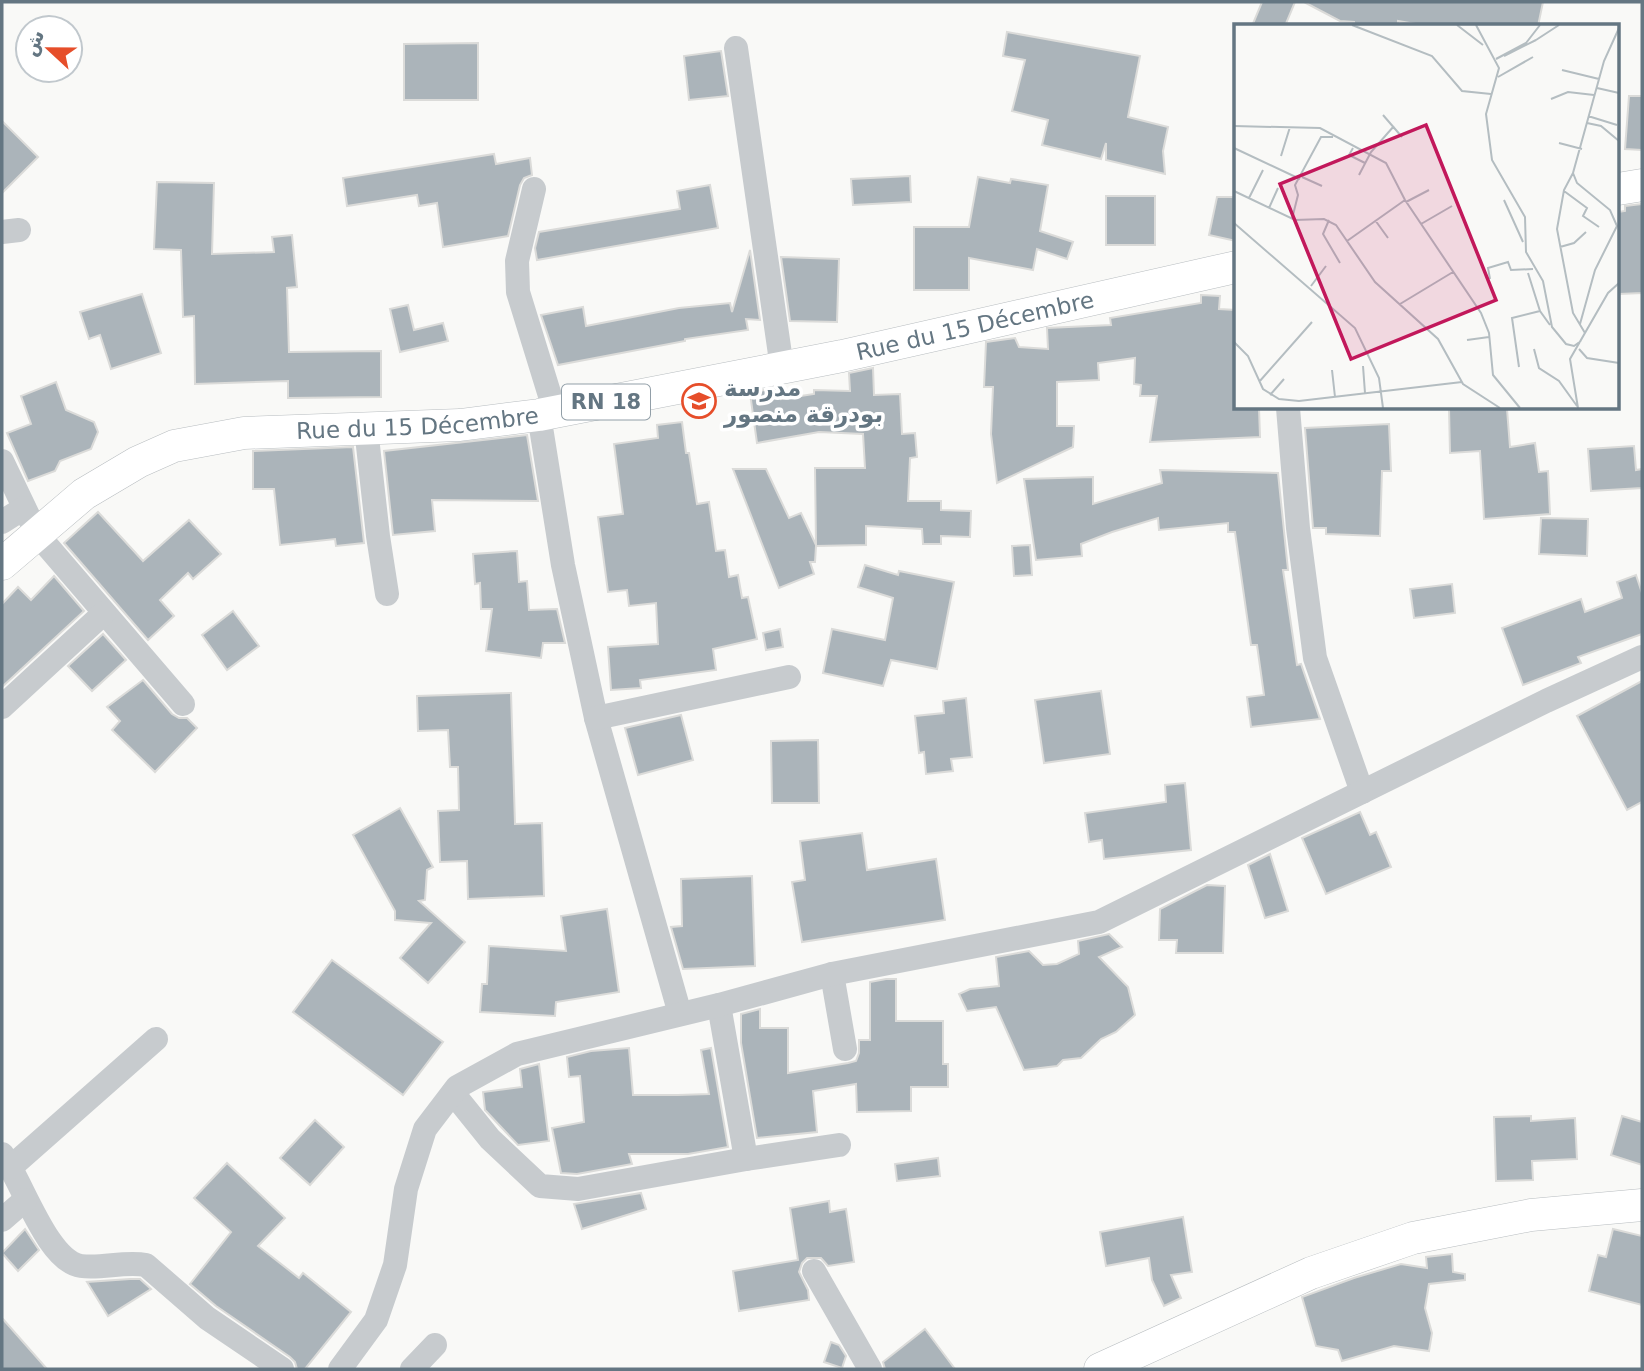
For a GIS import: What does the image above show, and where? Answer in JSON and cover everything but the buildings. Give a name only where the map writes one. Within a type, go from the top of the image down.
[{"type":"main road","points":[[1620,190],[1642,185]]},
{"type":"main road","name":"Rue du 15 Décembre","points":[[2,564],[30,521],[173,446],[244,433],[460,425],[547,414],[782,368],[1234,267]]},
{"type":"main road","points":[[1100,1369],[1311,1273],[1413,1238],[1531,1215],[1642,1205]]},
{"type":"street","points":[[736,48],[782,368]]},
{"type":"street","points":[[534,189],[517,261],[518,292],[547,414],[563,565],[596,718],[680,1014]]},
{"type":"street","points":[[1288,410],[1298,528],[1315,658],[1362,792]]},
{"type":"street","points":[[366,428],[387,594]]},
{"type":"street","points":[[2,461],[30,521],[104,613],[183,704]]},
{"type":"street","points":[[2,522],[30,521]]},
{"type":"street","points":[[2,707],[104,613]]},
{"type":"street","points":[[340,1369],[376,1320],[395,1265],[406,1189],[425,1129],[457,1087],[517,1054],[719,1005],[832,974],[1099,922],[1546,701],[1642,657]]},
{"type":"street","points":[[596,718],[789,677]]},
{"type":"street","points":[[832,974],[845,1049]]},
{"type":"street","points":[[719,1005],[746,1159]]},
{"type":"street","points":[[156,1039],[7,1161],[21,1186],[25,1200],[60,1254],[69,1263],[83,1267],[134,1262],[146,1265],[207,1318],[282,1369]]},
{"type":"street","points":[[453,1093],[490,1139],[540,1186],[578,1189],[839,1145]]},
{"type":"street","points":[[2,1220],[25,1200]]},
{"type":"street","points":[[814,1271],[870,1369]]},
{"type":"street","points":[[412,1369],[435,1345]]},
{"type":"place","name":"مدرسة بودرقة منصور","points":[[699,401]]}]
